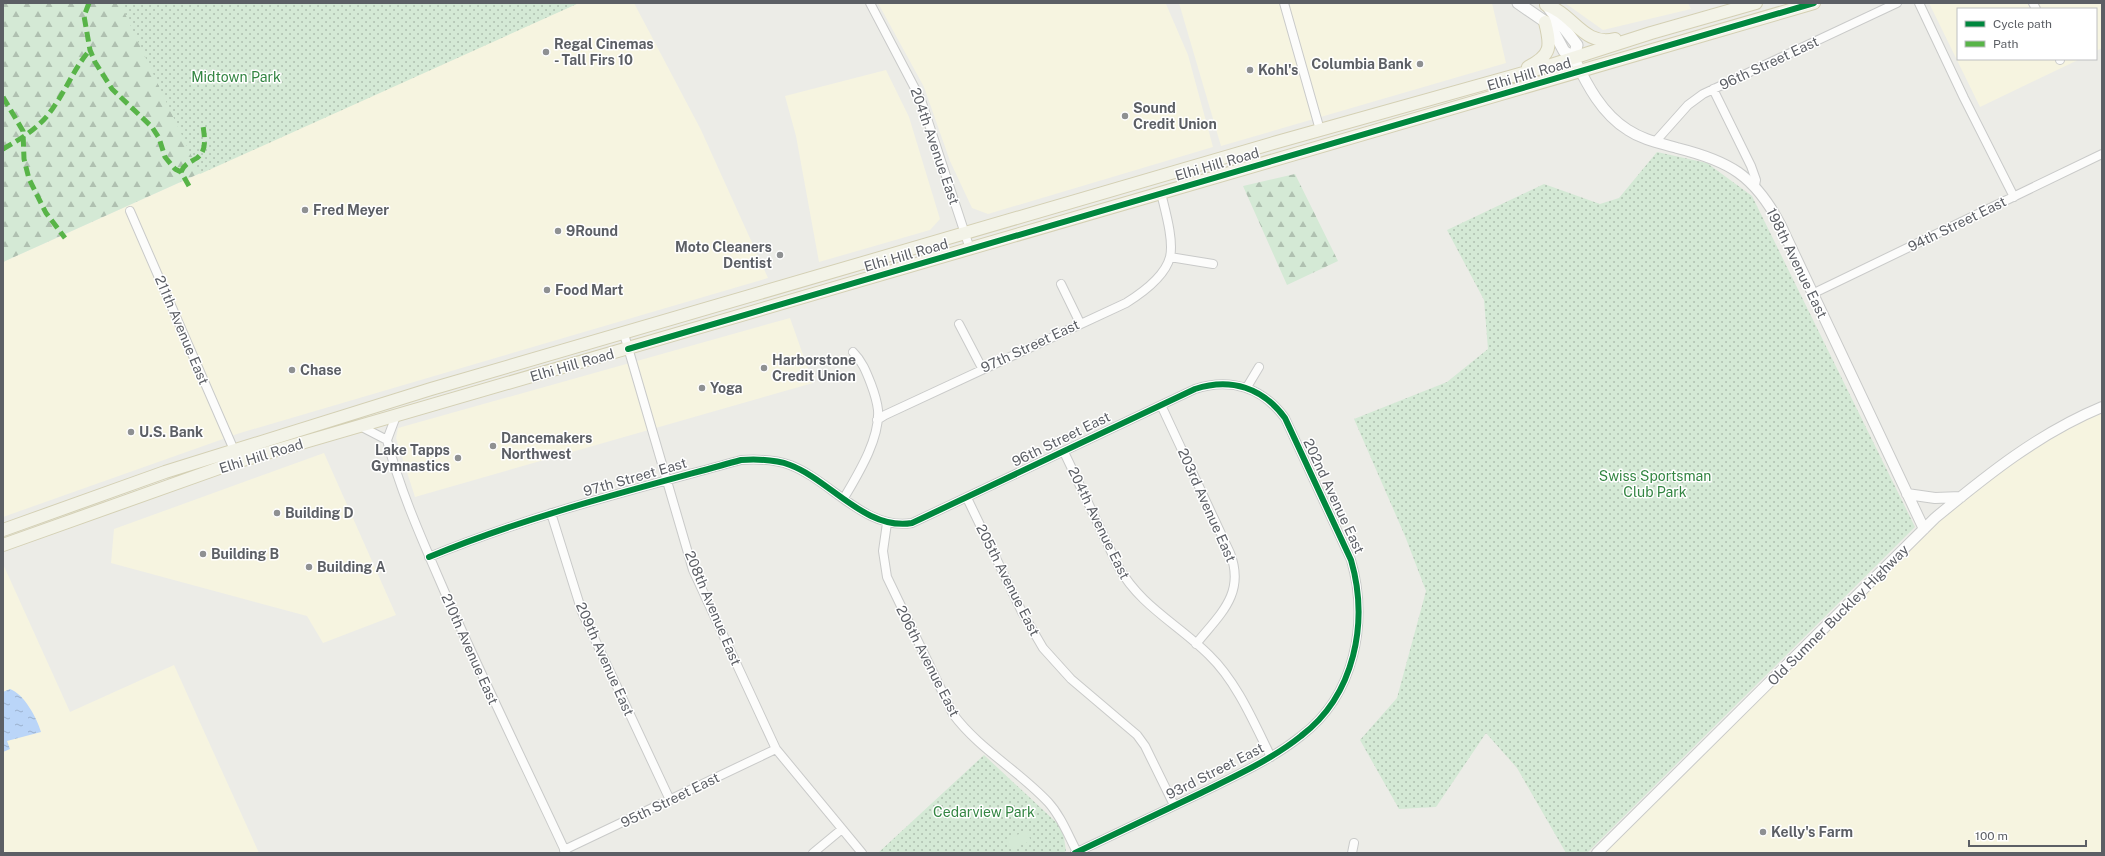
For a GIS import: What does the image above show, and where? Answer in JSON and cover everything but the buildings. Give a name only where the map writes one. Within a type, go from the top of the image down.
[{"type":"main road","points":[[1518,3],[1545,22],[1557,36],[1564,51],[1574,58],[1576,45],[1544,4]]},
{"type":"main road","name":"Elhi Hill Road","points":[[3,530],[158,474],[445,385],[624,334],[783,285],[1574,58],[1651,33],[1756,3]]},
{"type":"main road","name":"Elhi Hill Road","points":[[3,545],[236,462],[1814,3]]},
{"type":"main road","points":[[1544,4],[1556,8],[1590,37],[1599,41],[1651,33]]},
{"type":"main road","points":[[1490,82],[1529,67],[1541,60],[1550,49],[1550,40],[1545,22]]},
{"type":"street","name":"204th Avenue East","points":[[870,3],[922,100],[970,249]]},
{"type":"street","points":[[1284,3],[1320,130]]},
{"type":"street","name":"96th Street East","points":[[1655,142],[1688,105],[1703,94],[1897,3]]},
{"type":"street","points":[[1919,3],[1964,98],[2014,197]]},
{"type":"street","name":"198th Avenue East","points":[[1574,58],[1580,71],[1602,105],[1629,131],[1655,142],[1709,156],[1730,167],[1755,185],[1775,214],[1924,529]]},
{"type":"street","points":[[1713,89],[1751,166],[1756,180],[1755,185]]},
{"type":"street","name":"94th Street East","points":[[1812,294],[2102,154]]},
{"type":"street","points":[[1161,193],[1169,231],[1170,257],[1213,264]]},
{"type":"street","name":"211th Avenue East","points":[[130,211],[234,450]]},
{"type":"street","name":"97th Street East","points":[[877,420],[982,368],[1080,322],[1126,303],[1142,293],[1167,265],[1170,257]]},
{"type":"street","points":[[1061,284],[1080,322]]},
{"type":"street","points":[[958,324],[982,368]]},
{"type":"street","name":"208th Avenue East","points":[[624,334],[693,570],[776,749],[862,853]]},
{"type":"street","points":[[853,352],[861,360],[866,371],[878,410],[877,420],[866,459],[844,498],[872,517],[887,523]]},
{"type":"street","points":[[1247,387],[1259,367]]},
{"type":"street","name":"96th Street East","points":[[887,523],[899,524],[916,521],[1064,452],[1160,405],[1206,385],[1230,383],[1247,387]]},
{"type":"street","name":"202nd Avenue East","points":[[1247,387],[1258,392],[1273,404],[1285,418],[1352,560],[1357,585],[1359,618],[1355,650],[1344,682]]},
{"type":"street","name":"203rd Avenue East","points":[[1160,405],[1230,553],[1235,570],[1234,588],[1229,601],[1196,644]]},
{"type":"street","name":"Old Sumner Buckley Highway","points":[[1597,853],[1924,529],[1987,474],[2035,442],[2102,407]]},
{"type":"street","points":[[360,426],[387,440],[396,416]]},
{"type":"street","name":"210th Avenue East","points":[[387,440],[405,499],[429,557],[486,686],[565,852]]},
{"type":"street","name":"204th Avenue East","points":[[1064,452],[1118,566],[1129,584],[1146,604],[1196,644],[1216,663],[1233,686],[1252,718],[1271,757]]},
{"type":"street","name":"97th Street East","points":[[429,557],[498,529],[741,460],[770,460],[797,468],[844,498]]},
{"type":"street","points":[[1907,494],[1935,498],[1961,497]]},
{"type":"street","name":"205th Avenue East","points":[[967,498],[1036,636],[1052,659],[1071,679],[1137,735],[1174,805]]},
{"type":"street","name":"209th Avenue East","points":[[551,513],[582,612],[670,800]]},
{"type":"street","name":"206th Avenue East","points":[[887,523],[883,551],[887,577],[953,714],[968,734],[1049,803],[1061,820],[1076,853]]},
{"type":"street","name":"93rd Street East","points":[[1076,853],[1271,757],[1302,736],[1313,725],[1331,703],[1344,682]]},
{"type":"street","name":"95th Street East","points":[[565,852],[776,749]]},
{"type":"street","points":[[813,853],[842,829]]},
{"type":"street","points":[[1352,853],[1354,843]]},
{"type":"shaded area","points":[[578,3],[634,3],[701,130],[768,278],[240,433],[3,517],[3,262]]},
{"type":"shaded area","points":[[878,3],[1170,3],[1166,4],[1188,55],[1213,147],[988,214],[972,208],[950,161],[924,87]]},
{"type":"shaded area","points":[[1179,3],[1492,3],[1506,63],[1221,146]]},
{"type":"shaded area","points":[[1565,3],[1688,3],[1691,9],[1603,30]]},
{"type":"shaded area","points":[[1929,3],[2102,3],[2102,48],[2097,50],[2097,8],[1957,8],[1957,60],[2078,60],[1980,107]]},
{"type":"shaded area","points":[[886,70],[909,117],[940,219],[930,230],[819,262],[796,136],[785,96]]},
{"type":"shaded area","points":[[790,318],[813,383],[415,497],[396,438],[398,428]]},
{"type":"shaded area","points":[[2102,407],[2102,853],[1597,853],[1978,482]]},
{"type":"shaded area","points":[[324,453],[396,615],[323,643],[307,616],[111,563],[114,529]]},
{"type":"shaded area","points":[[3,564],[70,712],[174,665],[259,853],[5,853],[3,849]]},
{"type":"green space","points":[[3,3],[578,3],[3,262]]},
{"type":"green space","name":"Midtown Park","points":[[120,3],[579,3],[200,174]]},
{"type":"green space","name":"Swiss Sportsman Club Park","points":[[1657,152],[1707,163],[1752,196],[1915,527],[1587,853],[1566,853],[1517,768],[1486,733],[1436,807],[1399,809],[1360,740],[1397,698],[1426,591],[1405,536],[1354,419],[1447,382],[1488,349],[1484,300],[1447,230],[1544,184],[1600,204],[1619,198]]},
{"type":"green space","points":[[1295,174],[1338,261],[1287,285],[1243,186]]},
{"type":"green space","name":"Cedarview Park","points":[[984,755],[1057,823],[1063,831],[1066,851],[1063,853],[878,853]]},
{"type":"green space","points":[[1027,831],[1031,841],[1010,849],[1006,839]]},
{"type":"water","points":[[10,689],[25,701],[41,732],[7,741],[10,749],[3,752],[3,692]]},
{"type":"marked path","points":[[89,3],[84,16],[90,50],[95,62],[112,89],[152,127],[159,138],[165,157],[175,169],[181,172],[189,186]]},
{"type":"marked path","points":[[3,149],[25,135],[44,119],[60,98],[80,63],[90,50]]},
{"type":"marked path","points":[[3,97],[23,131],[24,159],[29,179],[46,213],[65,238]]},
{"type":"marked path","points":[[181,172],[189,162],[197,158],[203,151],[203,125]]},
{"type":"cycle path","points":[[628,349],[1814,3]]},
{"type":"cycle path","points":[[429,557],[544,515],[741,460],[766,460],[790,465],[805,472],[864,512],[879,519],[895,523],[912,523],[1195,389],[1221,384],[1233,385],[1256,392],[1267,399],[1285,418],[1351,560],[1356,584],[1358,608],[1357,632],[1353,656],[1345,679],[1334,700],[1319,719],[1301,736],[1278,753],[1201,793],[1075,853]]},
{"type":"place","name":"Regal Cinemas - Tall Firs 10","points":[[546,52]]},
{"type":"place","name":"Columbia Bank","points":[[1420,64]]},
{"type":"place","name":"Kohl's","points":[[1250,70]]},
{"type":"place","name":"Sound Credit Union","points":[[1125,116]]},
{"type":"place","name":"Fred Meyer","points":[[305,210]]},
{"type":"place","name":"9Round","points":[[558,231]]},
{"type":"place","name":"Moto Cleaners Dentist","points":[[780,255]]},
{"type":"place","name":"Food Mart","points":[[547,290]]},
{"type":"place","name":"Harborstone Credit Union","points":[[764,368]]},
{"type":"place","name":"Chase","points":[[292,370]]},
{"type":"place","name":"Yoga","points":[[702,388]]},
{"type":"place","name":"U.S. Bank","points":[[131,432]]},
{"type":"place","name":"Dancemakers Northwest","points":[[493,446]]},
{"type":"place","name":"Lake Tapps Gymnastics","points":[[458,458]]},
{"type":"place","name":"Building D","points":[[277,513]]},
{"type":"place","name":"Building B","points":[[203,554]]},
{"type":"place","name":"Building A","points":[[309,567]]},
{"type":"place","name":"Kelly's Farm","points":[[1763,832]]}]
